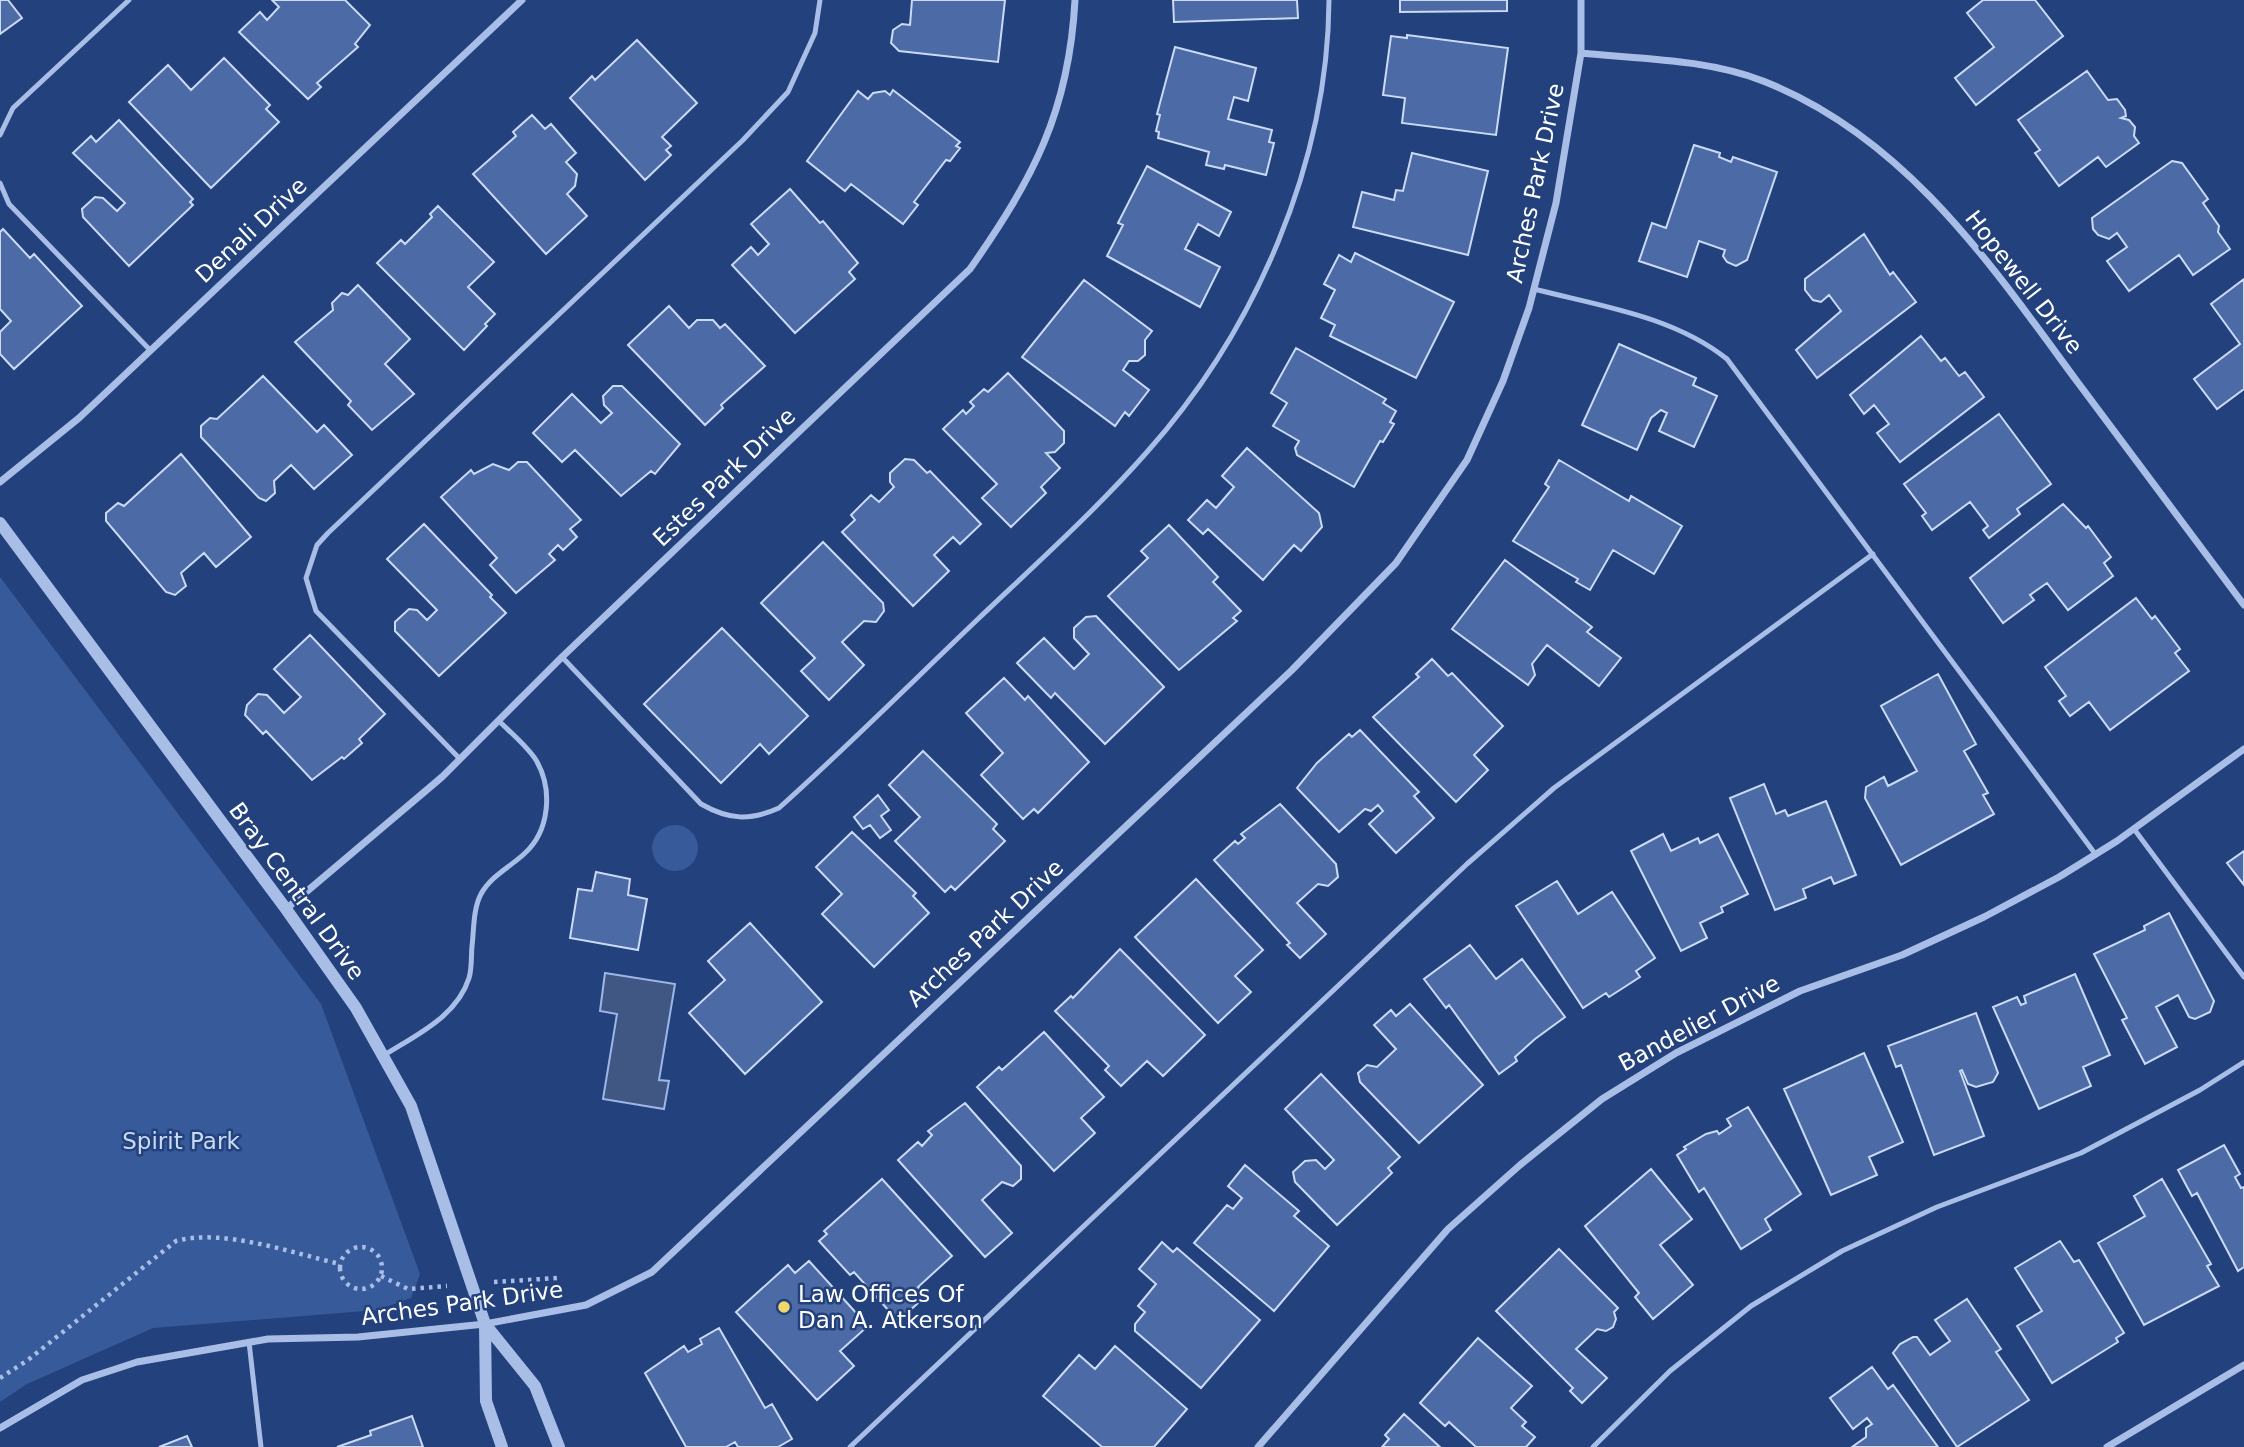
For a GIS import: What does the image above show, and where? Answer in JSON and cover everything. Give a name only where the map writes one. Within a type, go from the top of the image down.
[{"type":"street","name":"Denali Drive","points":[[0,482],[79,418],[522,0]]},
{"type":"street","name":"Estes Park Drive","points":[[286,909],[337,870],[460,759],[562,657],[970,269],[1015,205],[1045,145],[1062,89],[1073,35],[1075,0]]},
{"type":"street","name":"Arches Park Drive","points":[[0,1428],[82,1380],[137,1362],[249,1342],[358,1337],[485,1324],[586,1305],[652,1272],[1292,670],[1396,563],[1467,460],[1503,381],[1534,289],[1556,203],[1581,53],[1581,0]]},
{"type":"street","name":"Hopewell Drive","points":[[1581,53],[1710,66],[1762,80],[1817,106],[1879,149],[1900,167],[1978,248],[2244,605]]},
{"type":"street","name":"Bray Central Drive","points":[[0,523],[286,909],[356,1008],[411,1106],[485,1324],[486,1401],[502,1447]]},
{"type":"street","name":"Bandelier Drive","points":[[1258,1447],[1448,1229],[1520,1165],[1602,1099],[1676,1053],[1800,991],[1902,955],[1973,922],[2096,855],[2244,749]]},
{"type":"street","name":"Bray Central Drive","points":[[485,1324],[535,1386],[559,1447]]},
{"type":"street","points":[[2107,1447],[2244,1364]]},
{"type":"lane","points":[[0,135],[12,108],[129,0]]},
{"type":"lane","points":[[460,759],[316,611],[306,578],[309,561],[328,533],[743,140],[788,92],[815,33],[820,0]]},
{"type":"lane","points":[[562,657],[701,804],[719,815],[739,818],[760,817],[779,808],[1063,538],[1148,450],[1218,358],[1272,256],[1310,146],[1329,32],[1329,0]]},
{"type":"lane","points":[[0,183],[9,204],[151,351]]},
{"type":"lane","points":[[1534,289],[1673,326],[1702,339],[1727,359],[2096,855]]},
{"type":"lane","points":[[850,1447],[1467,864],[1555,788],[1872,554]]},
{"type":"lane","points":[[383,1056],[445,1015],[456,1003],[469,978],[477,906],[481,894],[490,881],[527,852],[541,831],[547,806],[545,782],[535,759],[499,721]]},
{"type":"lane","points":[[2134,829],[2244,977]]},
{"type":"lane","points":[[1593,1447],[1670,1371],[1751,1306],[1842,1251],[1937,1207],[2081,1153],[2200,1090],[2244,1062]]},
{"type":"lane","points":[[249,1342],[261,1447]]},
{"type":"path","points":[[0,1378],[28,1360],[176,1241],[194,1236],[217,1238],[340,1264]]},
{"type":"path","points":[[362,1247],[372,1249],[382,1266],[376,1283],[359,1289],[344,1282],[340,1264],[351,1248],[362,1247]]},
{"type":"green space","name":"Spirit Park","points":[[0,577],[321,1004],[420,1274],[411,1298],[377,1310],[153,1328],[27,1384],[0,1402]]},
{"type":"green space","points":[[675,825],[691,832],[698,848],[691,864],[675,871],[659,864],[652,848],[659,832]]},
{"type":"shaded area","points":[[605,973],[675,984],[659,1080],[669,1081],[664,1109],[603,1099],[617,1014],[600,1011]]},
{"type":"building","points":[[0,0],[8,0],[22,18],[0,34]]},
{"type":"building","points":[[272,0],[345,0],[370,25],[355,44],[358,47],[317,83],[321,87],[308,99],[239,32],[260,12],[267,20],[279,7]]},
{"type":"building","points":[[912,0],[1005,0],[998,62],[899,51],[891,43],[893,30],[902,24],[910,25]]},
{"type":"building","points":[[1173,0],[1297,0],[1298,18],[1174,22]]},
{"type":"building","points":[[1400,0],[1507,0],[1507,11],[1400,12]]},
{"type":"building","points":[[1983,0],[2035,0],[2063,36],[1976,105],[1955,78],[1994,47],[1967,13]]},
{"type":"building","points":[[1407,35],[1508,48],[1496,135],[1402,123],[1405,98],[1383,95],[1391,36],[1407,38]]},
{"type":"building","points":[[637,40],[697,103],[662,137],[671,146],[666,150],[671,155],[645,180],[570,98],[592,76],[595,80]]},
{"type":"building","points":[[1175,47],[1256,68],[1248,101],[1234,97],[1228,119],[1272,130],[1269,142],[1274,143],[1266,175],[1225,165],[1224,169],[1206,165],[1209,152],[1158,138],[1159,132],[1156,131],[1160,115],[1157,114]]},
{"type":"building","points":[[224,58],[270,105],[266,109],[279,122],[211,188],[129,102],[168,65],[191,90]]},
{"type":"building","points":[[2087,71],[2108,100],[2117,99],[2125,110],[2126,116],[2121,118],[2129,120],[2135,127],[2134,136],[2139,143],[2106,167],[2098,157],[2059,186],[2035,153],[2040,150],[2018,120]]},
{"type":"building","points":[[893,90],[960,142],[956,146],[960,148],[950,161],[946,160],[914,202],[918,205],[903,224],[851,184],[845,191],[807,161],[858,91],[868,99],[873,93],[885,91],[890,95]]},
{"type":"building","points":[[532,115],[545,129],[551,124],[576,153],[566,162],[577,174],[575,186],[567,194],[587,216],[546,254],[473,174],[516,136],[513,132]]},
{"type":"building","points":[[119,120],[193,199],[190,202],[193,205],[129,266],[83,217],[82,209],[95,197],[103,198],[117,211],[125,203],[73,153],[91,136],[96,142]]},
{"type":"building","points":[[1694,145],[1720,153],[1719,157],[1731,162],[1733,157],[1777,172],[1747,260],[1736,266],[1727,262],[1723,256],[1725,250],[1699,241],[1687,277],[1639,261],[1652,223],[1666,228]]},
{"type":"building","points":[[1412,153],[1488,171],[1468,255],[1353,227],[1362,192],[1394,200],[1396,190],[1403,191]]},
{"type":"building","points":[[2172,161],[2182,163],[2208,199],[2203,203],[2219,226],[2218,232],[2230,249],[2193,275],[2179,255],[2129,291],[2107,261],[2127,247],[2117,233],[2109,239],[2098,235],[2093,229],[2092,218]]},
{"type":"building","points":[[1147,166],[1231,212],[1219,236],[1198,224],[1185,249],[1220,267],[1200,307],[1107,256],[1123,225],[1118,223]]},
{"type":"building","points":[[790,189],[820,223],[823,221],[858,263],[849,272],[855,279],[795,333],[732,265],[751,247],[758,255],[769,244],[751,224]]},
{"type":"building","points":[[438,206],[494,262],[468,287],[495,314],[464,350],[377,263],[401,240],[405,244],[432,217],[430,214]]},
{"type":"building","points":[[3,229],[30,258],[34,254],[82,306],[14,369],[0,354],[0,332],[11,321],[0,309],[0,232]]},
{"type":"building","points":[[1864,234],[1890,275],[1893,272],[1916,302],[1817,378],[1796,350],[1841,311],[1829,295],[1821,302],[1813,300],[1805,290],[1805,279]]},
{"type":"building","points":[[1355,253],[1454,302],[1416,378],[1330,336],[1335,325],[1321,318],[1335,290],[1324,284],[1339,255],[1351,262]]},
{"type":"building","points":[[2244,279],[2244,389],[2217,409],[2194,379],[2240,344],[2211,304]]},
{"type":"building","points":[[1084,280],[1152,331],[1145,340],[1145,355],[1138,361],[1129,361],[1123,370],[1149,390],[1129,416],[1125,412],[1115,426],[1022,357]]},
{"type":"building","points":[[358,285],[410,339],[385,364],[414,394],[372,430],[348,405],[351,401],[295,342],[333,310],[332,303],[342,293],[348,295]]},
{"type":"building","points":[[669,306],[689,328],[697,320],[713,320],[720,328],[725,324],[765,366],[721,405],[723,408],[705,425],[628,345]]},
{"type":"building","points":[[1921,336],[1941,361],[1945,358],[1959,376],[1965,372],[1984,397],[1900,462],[1877,433],[1889,424],[1874,405],[1864,414],[1850,395]]},
{"type":"building","points":[[1619,344],[1696,378],[1693,385],[1717,396],[1694,447],[1659,431],[1667,413],[1661,410],[1651,418],[1637,450],[1582,425]]},
{"type":"building","points":[[1296,348],[1386,399],[1383,403],[1396,411],[1390,422],[1394,424],[1383,442],[1380,441],[1354,487],[1297,455],[1295,448],[1299,441],[1273,426],[1287,403],[1271,393]]},
{"type":"building","points":[[1008,373],[1064,431],[1064,443],[1055,452],[1046,453],[1060,468],[1041,487],[1046,493],[1011,527],[982,498],[997,484],[943,429],[963,410],[966,414],[974,406],[970,402],[984,389],[988,392]]},
{"type":"building","points":[[263,376],[317,432],[324,425],[352,455],[314,489],[291,465],[274,481],[275,493],[266,501],[259,498],[201,437],[201,426],[210,418],[217,419]]},
{"type":"building","points":[[613,386],[622,386],[680,444],[655,474],[651,471],[621,496],[575,450],[562,462],[533,433],[572,394],[601,423],[612,413],[604,405],[603,396]]},
{"type":"building","points":[[1999,414],[2051,484],[2017,509],[2020,514],[1989,538],[1983,530],[1988,526],[1970,502],[1932,530],[1922,516],[1926,513],[1904,484]]},
{"type":"building","points":[[1247,448],[1319,513],[1322,527],[1301,551],[1294,545],[1263,580],[1208,529],[1203,534],[1188,520],[1207,500],[1216,508],[1234,487],[1222,476]]},
{"type":"building","points":[[181,454],[251,537],[216,567],[204,553],[181,573],[186,586],[175,595],[166,592],[106,521],[106,513],[118,503],[124,506]]},
{"type":"building","points":[[905,459],[914,460],[927,473],[930,471],[981,524],[960,544],[953,537],[934,555],[949,571],[913,606],[842,532],[855,520],[851,515],[871,495],[879,502],[894,487],[890,482],[890,473]]},
{"type":"building","points":[[1559,460],[1629,501],[1631,496],[1682,526],[1654,574],[1613,550],[1590,590],[1576,582],[1578,579],[1513,541],[1549,487],[1545,484]]},
{"type":"building","points":[[518,462],[527,462],[581,520],[570,529],[577,537],[563,550],[558,545],[549,554],[555,560],[516,593],[490,565],[497,558],[441,497],[471,470],[474,474],[493,464],[509,470]]},
{"type":"building","points":[[2063,504],[2086,528],[2088,526],[2111,557],[2104,563],[2113,576],[2068,610],[2047,583],[2030,595],[2034,600],[2003,623],[1970,578]]},
{"type":"building","points":[[424,524],[506,613],[439,676],[395,631],[395,622],[409,609],[417,610],[427,620],[437,610],[387,559]]},
{"type":"building","points":[[1169,525],[1218,577],[1213,582],[1241,611],[1233,618],[1237,621],[1179,670],[1108,596],[1148,558],[1141,551]]},
{"type":"building","points":[[823,542],[883,603],[884,611],[876,622],[864,621],[842,642],[864,665],[829,700],[801,671],[815,658],[761,603]]},
{"type":"building","points":[[1505,560],[1592,627],[1587,632],[1621,658],[1599,686],[1547,645],[1532,664],[1535,675],[1528,685],[1452,629]]},
{"type":"building","points":[[2136,598],[2152,619],[2155,616],[2180,649],[2175,653],[2189,671],[2110,730],[2089,702],[2070,716],[2059,701],[2066,696],[2045,667]]},
{"type":"building","points":[[1096,616],[1164,687],[1105,744],[1055,693],[1051,698],[1017,663],[1044,638],[1074,669],[1089,654],[1074,638],[1074,628],[1086,617]]},
{"type":"building","points":[[722,628],[808,716],[769,754],[760,744],[721,783],[644,704]]},
{"type":"building","points":[[310,635],[385,714],[359,739],[362,743],[344,759],[342,757],[312,780],[266,731],[263,734],[245,715],[247,705],[258,694],[267,695],[284,713],[301,697],[274,669]]},
{"type":"building","points":[[1432,659],[1448,676],[1452,673],[1503,726],[1474,755],[1488,770],[1456,802],[1373,717],[1419,677],[1416,674]]},
{"type":"building","points":[[1938,674],[1976,744],[1964,751],[1988,793],[1983,795],[1994,814],[1901,865],[1865,798],[1866,787],[1884,777],[1888,786],[1917,771],[1881,706]]},
{"type":"building","points":[[1004,678],[1025,700],[1028,696],[1089,762],[1038,813],[1034,809],[1023,819],[981,775],[1003,753],[966,713]]},
{"type":"building","points":[[1360,730],[1419,792],[1414,796],[1434,818],[1396,853],[1369,824],[1383,811],[1378,805],[1371,811],[1365,809],[1339,832],[1297,788],[1317,763],[1349,734],[1352,737]]},
{"type":"building","points":[[923,751],[997,824],[993,829],[1005,841],[955,890],[951,886],[945,892],[895,841],[920,817],[889,785]]},
{"type":"building","points":[[1764,784],[1776,814],[1785,810],[1788,816],[1826,801],[1856,875],[1834,884],[1831,877],[1803,889],[1806,898],[1775,910],[1730,798]]},
{"type":"building","points":[[878,795],[889,810],[881,816],[891,830],[880,838],[870,825],[863,829],[854,817]]},
{"type":"building","points":[[1280,804],[1336,864],[1338,877],[1328,886],[1318,884],[1297,903],[1326,934],[1300,958],[1287,945],[1290,943],[1214,860],[1235,841],[1238,844],[1245,838],[1241,834]]},
{"type":"building","points":[[852,832],[916,893],[913,896],[929,913],[874,967],[822,914],[842,894],[816,867]]},
{"type":"building","points":[[1663,834],[1671,851],[1698,838],[1700,843],[1718,834],[1748,894],[1721,907],[1723,912],[1700,923],[1707,938],[1681,951],[1631,851]]},
{"type":"building","points":[[2244,851],[2244,885],[2227,863]]},
{"type":"building","points":[[596,872],[630,879],[628,895],[647,899],[638,950],[570,938],[578,889],[592,891]]},
{"type":"building","points":[[1196,879],[1263,950],[1235,976],[1251,992],[1218,1023],[1135,937]]},
{"type":"building","points":[[1557,881],[1578,914],[1612,892],[1655,958],[1636,971],[1640,977],[1609,997],[1606,993],[1583,1008],[1516,906]]},
{"type":"building","points":[[2169,913],[2214,1001],[2210,1012],[2195,1019],[2189,1017],[2178,995],[2156,1007],[2177,1047],[2145,1064],[2122,1020],[2127,1018],[2094,954],[2145,930],[2144,926]]},
{"type":"building","points":[[750,923],[822,1002],[745,1074],[689,1013],[725,980],[708,961]]},
{"type":"building","points":[[1470,945],[1496,979],[1522,959],[1565,1017],[1535,1039],[1515,1057],[1517,1061],[1499,1074],[1449,1005],[1446,1008],[1424,979]]},
{"type":"building","points":[[1120,949],[1205,1035],[1163,1076],[1147,1061],[1121,1086],[1105,1070],[1109,1066],[1055,1011],[1071,996],[1073,998]]},
{"type":"building","points":[[2075,974],[2110,1055],[2083,1067],[2091,1086],[2039,1109],[1993,1007],[2017,997],[2021,1005],[2026,1003],[2024,996]]},
{"type":"building","points":[[1410,1004],[1483,1085],[1419,1143],[1360,1082],[1358,1073],[1367,1065],[1377,1067],[1396,1049],[1374,1025],[1391,1010],[1396,1016]]},
{"type":"building","points":[[1976,1013],[1998,1073],[1993,1082],[1976,1087],[1968,1084],[1962,1070],[1960,1071],[1984,1136],[1934,1155],[1901,1065],[1896,1067],[1888,1046]]},
{"type":"building","points":[[1044,1032],[1104,1097],[1081,1118],[1095,1133],[1054,1171],[977,1087],[999,1067],[1002,1070]]},
{"type":"building","points":[[1864,1053],[1903,1142],[1869,1157],[1877,1175],[1831,1195],[1784,1089]]},
{"type":"building","points":[[1321,1074],[1400,1157],[1388,1168],[1392,1173],[1337,1225],[1295,1182],[1293,1172],[1305,1161],[1316,1160],[1325,1169],[1334,1160],[1285,1109]]},
{"type":"building","points":[[965,1103],[1021,1166],[1021,1179],[1013,1186],[1002,1182],[982,1200],[1012,1233],[985,1257],[898,1160],[918,1142],[922,1146],[932,1135],[928,1131]]},
{"type":"building","points":[[1748,1107],[1801,1194],[1765,1219],[1771,1230],[1741,1249],[1704,1188],[1699,1192],[1677,1155],[1686,1149],[1684,1147],[1706,1134],[1717,1131],[1719,1134],[1731,1126],[1727,1119]]},
{"type":"building","points":[[2224,1145],[2240,1174],[2235,1177],[2241,1188],[2244,1187],[2244,1267],[2238,1271],[2197,1193],[2192,1196],[2178,1170]]},
{"type":"building","points":[[1245,1165],[1299,1211],[1294,1216],[1329,1246],[1274,1311],[1194,1243],[1227,1205],[1233,1209],[1242,1198],[1228,1186]]},
{"type":"building","points":[[1651,1169],[1692,1219],[1660,1245],[1693,1285],[1653,1319],[1635,1297],[1639,1293],[1585,1226]]},
{"type":"building","points":[[882,1179],[952,1256],[918,1287],[926,1296],[898,1321],[854,1272],[850,1275],[819,1241],[827,1234],[824,1231]]},
{"type":"building","points":[[2162,1179],[2211,1264],[2207,1266],[2219,1286],[2144,1325],[2098,1243],[2145,1216],[2134,1196]]},
{"type":"building","points":[[2060,1241],[2074,1262],[2079,1260],[2124,1333],[2116,1338],[2118,1342],[2052,1383],[2017,1326],[2042,1311],[2015,1268]]},
{"type":"building","points":[[1162,1242],[1173,1252],[1177,1248],[1260,1320],[1201,1388],[1135,1331],[1135,1324],[1145,1312],[1138,1306],[1156,1284],[1139,1269]]},
{"type":"building","points":[[1559,1249],[1618,1308],[1614,1312],[1616,1319],[1613,1327],[1606,1331],[1597,1329],[1576,1349],[1607,1378],[1582,1403],[1570,1391],[1573,1388],[1496,1311]]},
{"type":"building","points":[[809,1261],[868,1326],[840,1351],[854,1366],[817,1400],[736,1312],[788,1265],[795,1273]]},
{"type":"building","points":[[1967,1299],[2001,1349],[1996,1352],[2029,1400],[1957,1447],[1893,1353],[1900,1344],[1913,1337],[1917,1337],[1930,1355],[1950,1341],[1935,1320]]},
{"type":"building","points":[[719,1328],[765,1408],[772,1404],[792,1439],[778,1447],[738,1447],[735,1442],[726,1447],[686,1447],[645,1373],[684,1346],[688,1352],[702,1344],[700,1339]]},
{"type":"building","points":[[1478,1338],[1532,1386],[1511,1408],[1526,1422],[1522,1426],[1535,1437],[1526,1447],[1476,1447],[1449,1422],[1445,1426],[1420,1403]]},
{"type":"building","points":[[1115,1346],[1187,1409],[1154,1447],[1102,1447],[1043,1396],[1079,1355],[1095,1369]]},
{"type":"building","points":[[1872,1367],[1888,1389],[1893,1385],[1938,1447],[1852,1447],[1866,1437],[1866,1428],[1872,1424],[1867,1418],[1853,1429],[1830,1398]]},
{"type":"building","points":[[1404,1414],[1440,1447],[1382,1447],[1389,1439],[1385,1435]]},
{"type":"building","points":[[412,1416],[423,1447],[337,1447],[371,1435],[370,1431]]},
{"type":"building","points":[[187,1436],[192,1447],[159,1447]]},
{"type":"place","name":"Law Offices Of Dan A. Atkerson","points":[[784,1307]]}]
